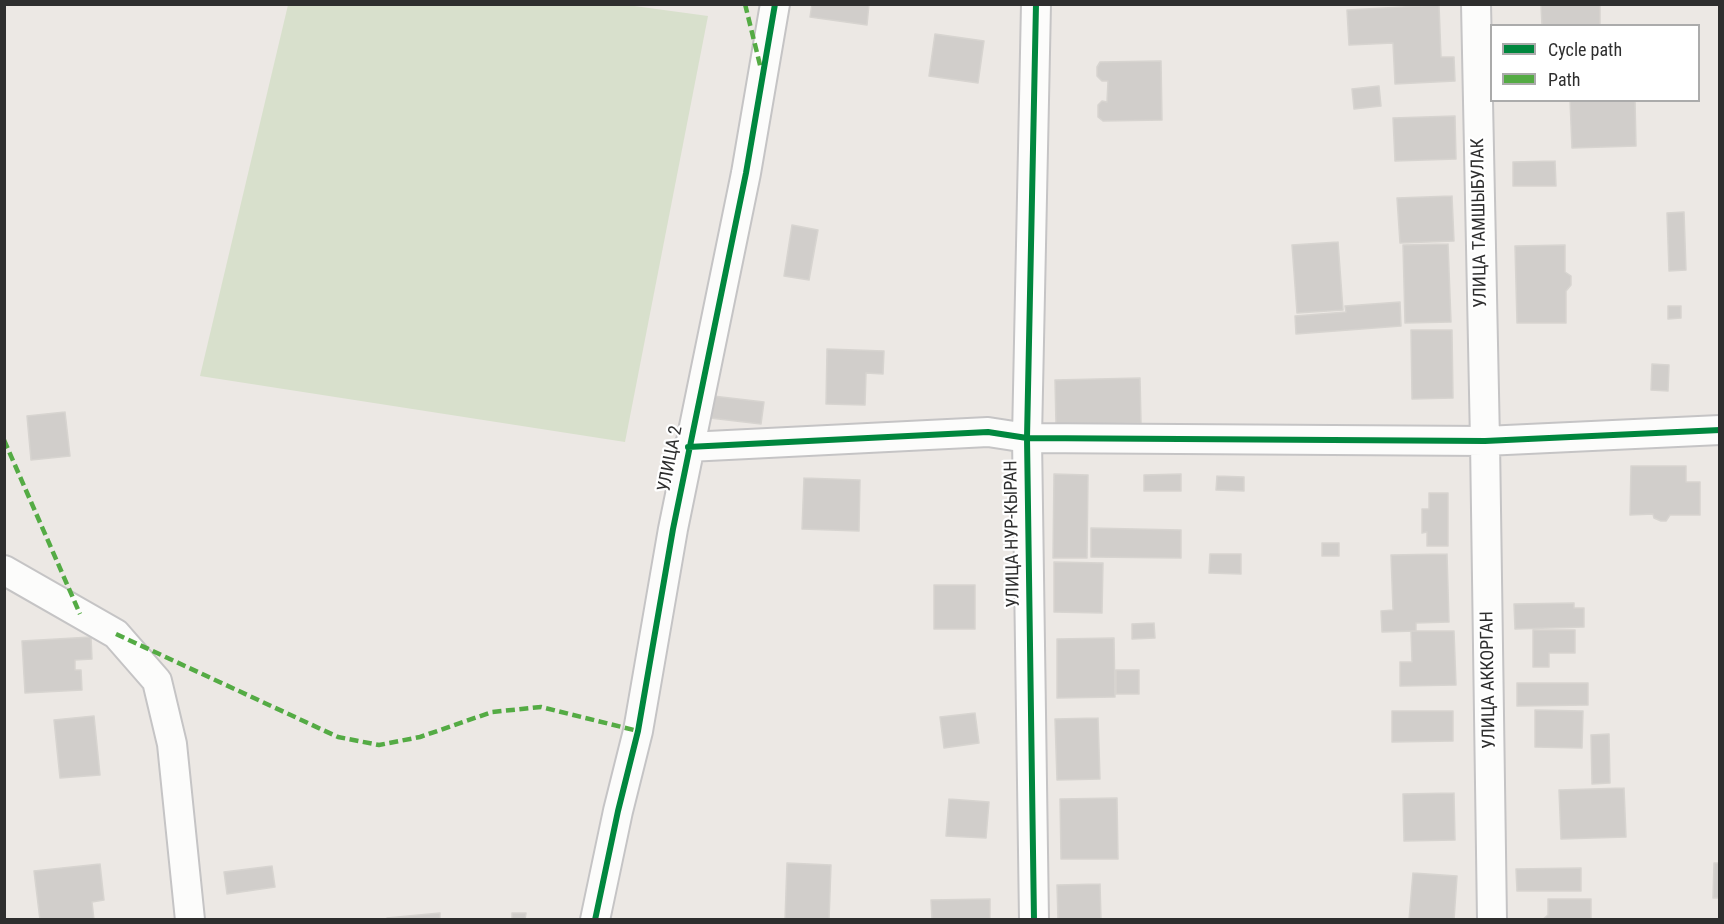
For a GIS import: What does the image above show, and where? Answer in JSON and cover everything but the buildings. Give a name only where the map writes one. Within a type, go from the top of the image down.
[{"type":"street","name":"УЛИЦА 2","points":[[596,920],[618,811],[638,730],[688,447],[746,173],[775,4]]},
{"type":"street","name":"УЛИЦА НУР-КЫРАН","points":[[1034,920],[1027,438],[1036,4]]},
{"type":"street","name":"УЛИЦА ТАМШЫБУЛАК","points":[[1476,4],[1485,441]]},
{"type":"street","points":[[688,447],[988,432],[1027,438],[1485,441],[1719,430]]},
{"type":"street","name":"УЛИЦА АККОРГАН","points":[[1485,441],[1492,920]]},
{"type":"street","points":[[4,570],[116,634],[157,681],[172,744],[190,920]]},
{"type":"green space","points":[[288,5],[627,5],[708,16],[625,442],[200,376]]},
{"type":"marked path","points":[[745,4],[761,69]]},
{"type":"marked path","points":[[4,440],[80,614]]},
{"type":"marked path","points":[[116,634],[338,737],[379,745],[420,737],[492,712],[541,707],[638,731]]},
{"type":"cycle path","points":[[595,920],[638,731],[673,529],[746,173],[775,4]]},
{"type":"cycle path","points":[[1034,920],[1027,438],[1036,4]]},
{"type":"cycle path","points":[[688,447],[988,432],[1027,438],[1485,441],[1720,430]]}]
